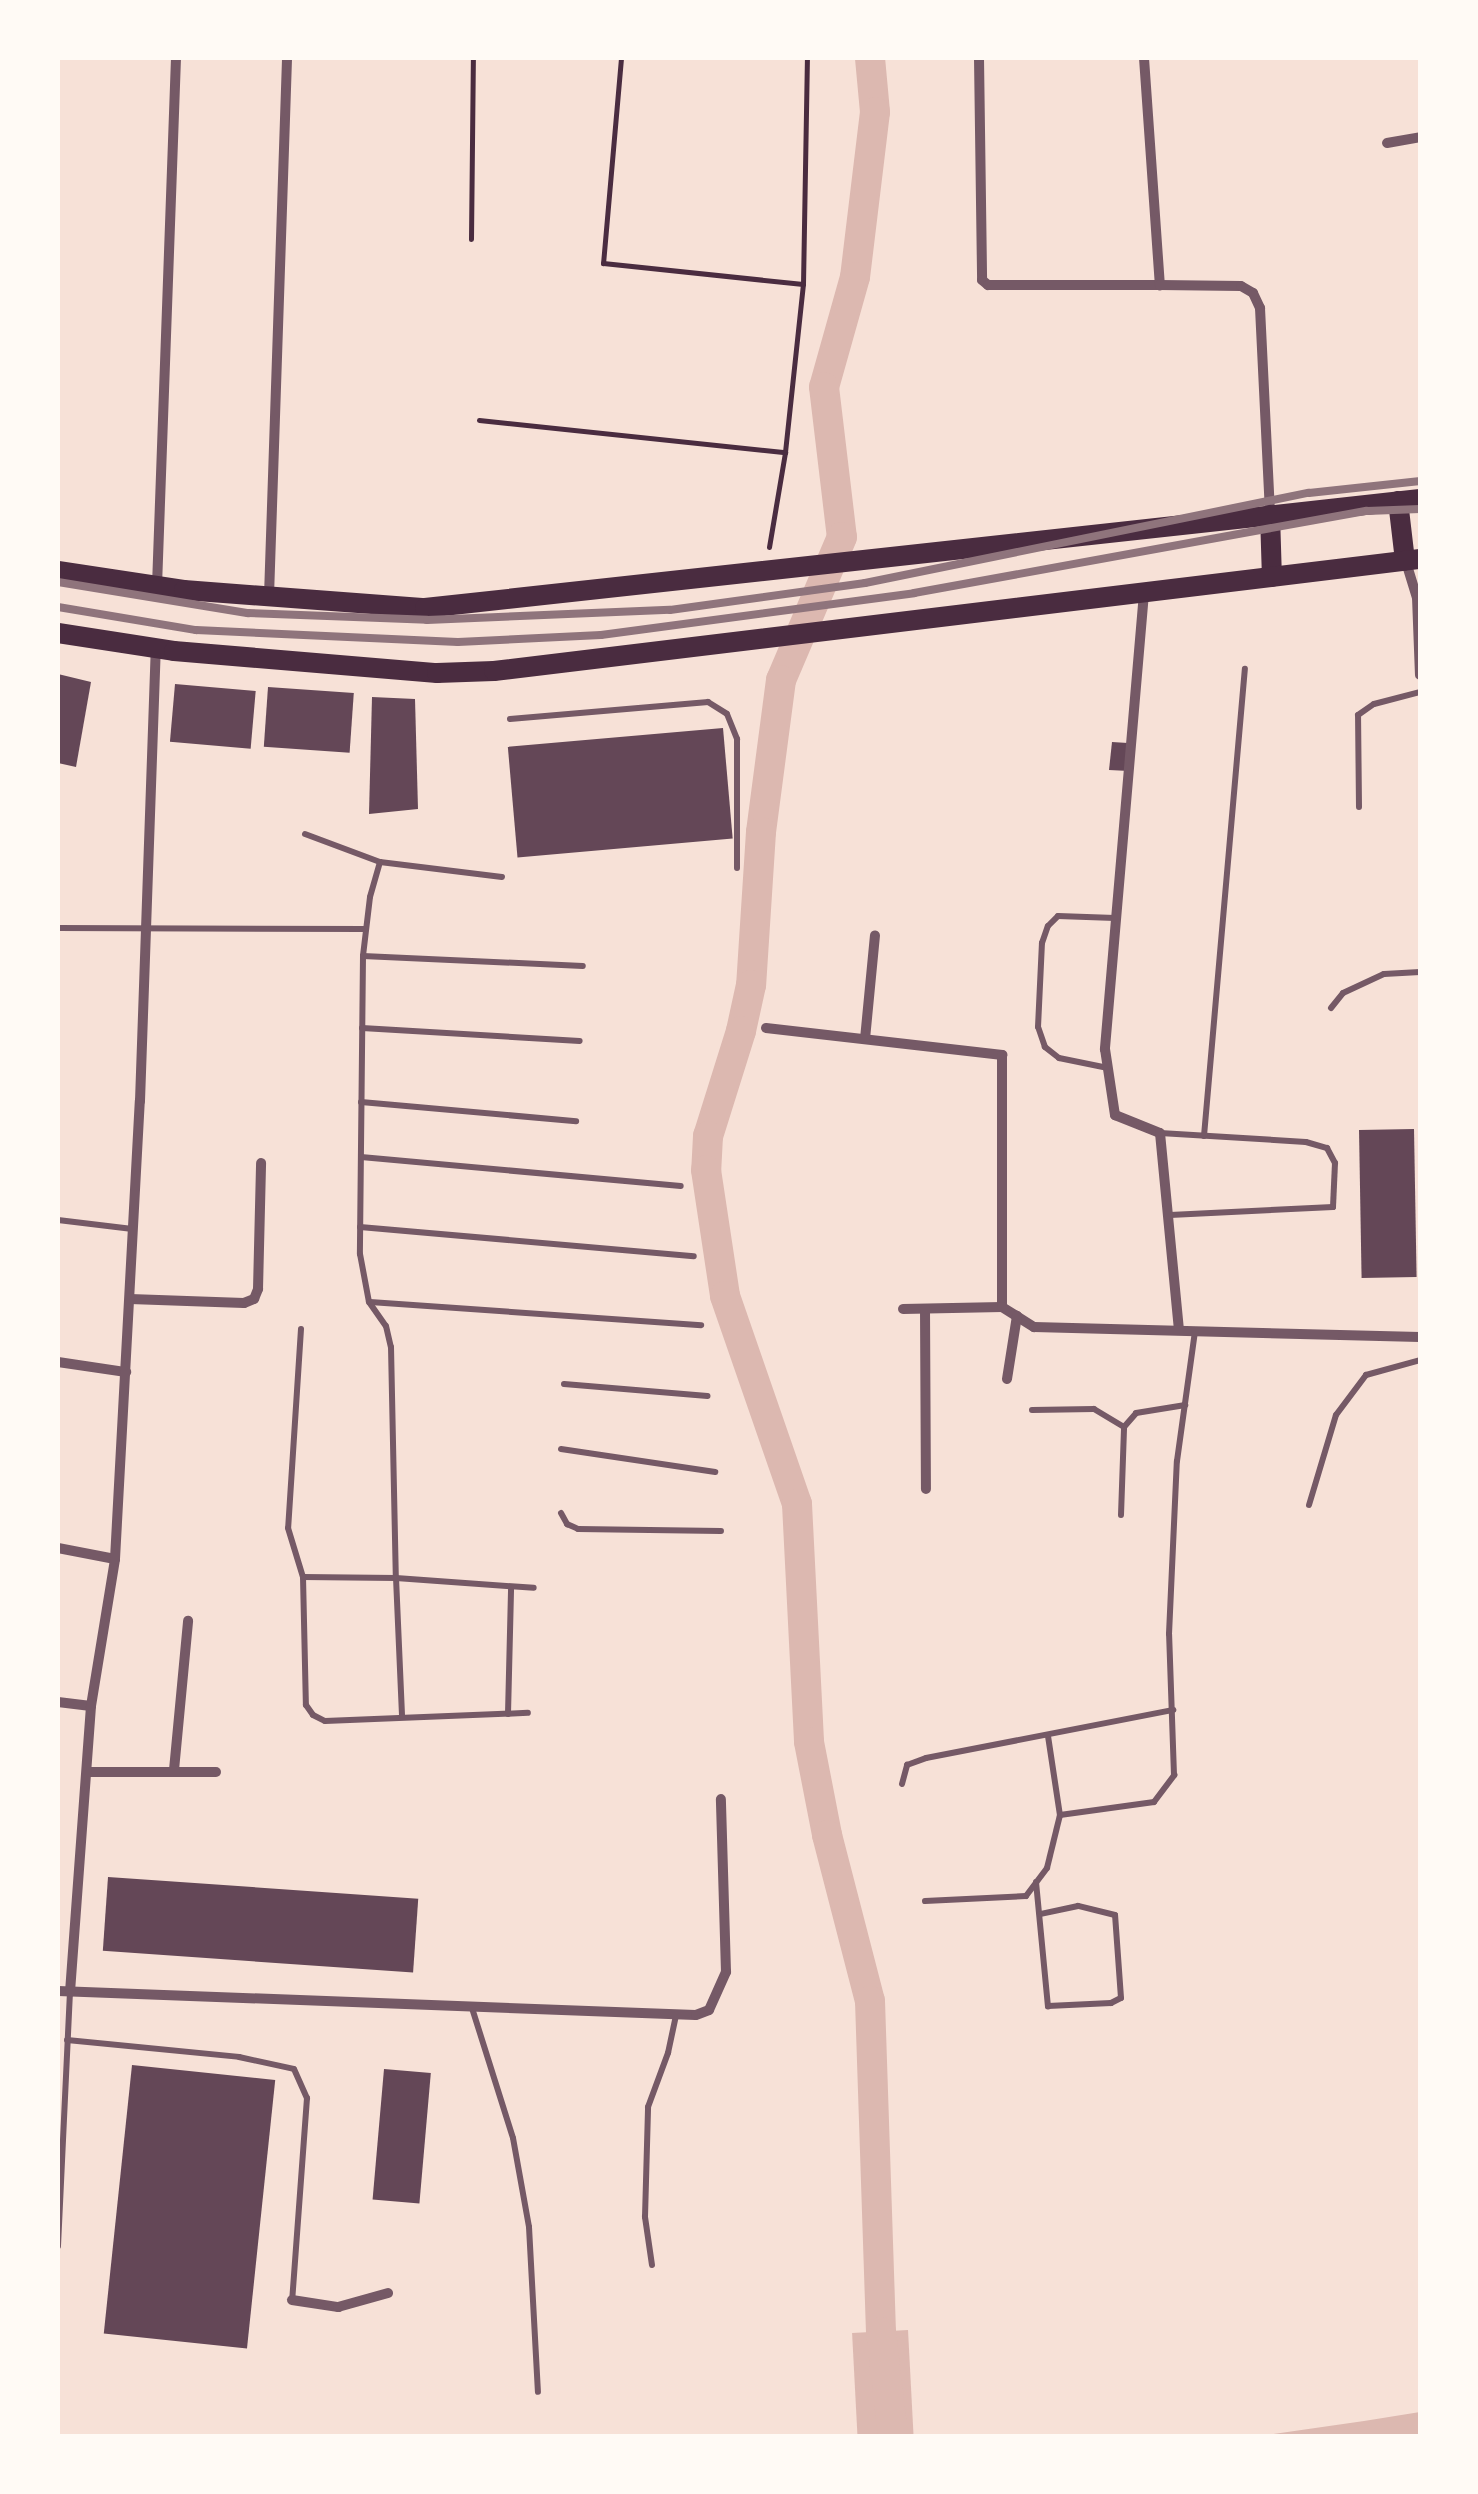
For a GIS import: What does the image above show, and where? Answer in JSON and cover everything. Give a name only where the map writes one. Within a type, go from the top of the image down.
[{"type":"main road","points":[[58,571],[157,586],[425,608],[1420,498]]},
{"type":"main road","points":[[58,634],[156,649],[437,673],[507,670],[1413,560],[1398,501]]},
{"type":"main road","points":[[1270,515],[1272,577]]},
{"type":"street","points":[[157,586],[176,58]]},
{"type":"street","points":[[269,596],[287,58]]},
{"type":"street","points":[[979,58],[982,280],[988,286],[1240,286],[1254,294],[1260,308],[1270,515]]},
{"type":"street","points":[[1144,58],[1160,285]]},
{"type":"street","points":[[1387,143],[1420,136]]},
{"type":"street","points":[[1413,560],[1420,676]]},
{"type":"street","points":[[1144,593],[1105,1050],[1115,1114],[1160,1133],[1178,1330]]},
{"type":"street","points":[[156,649],[134,1229],[115,1558],[91,1706],[88,1772],[64,1992],[676,2014],[708,2010],[726,1972],[721,1799]]},
{"type":"street","points":[[865,1039],[876,935]]},
{"type":"street","points":[[766,1028],[1002,1054],[1002,1307]]},
{"type":"street","points":[[130,1299],[244,1303],[254,1299],[258,1289],[261,1163]]},
{"type":"street","points":[[903,1310],[1002,1307],[1034,1326],[1420,1336]]},
{"type":"street","points":[[925,1309],[926,1490]]},
{"type":"street","points":[[1007,1379],[1016,1316]]},
{"type":"street","points":[[58,1362],[126,1372]]},
{"type":"street","points":[[58,1548],[115,1558]]},
{"type":"street","points":[[174,1770],[188,1621]]},
{"type":"street","points":[[58,1702],[91,1706]]},
{"type":"street","points":[[88,1772],[216,1772]]},
{"type":"street","points":[[292,2300],[338,2307],[388,2293]]},
{"type":"lane","points":[[1204,1136],[1245,668]]},
{"type":"lane","points":[[1359,806],[1358,716],[1374,704],[1420,692]]},
{"type":"lane","points":[[510,719],[708,702],[727,714],[737,739],[737,868]]},
{"type":"lane","points":[[304,834],[380,862],[502,877]]},
{"type":"lane","points":[[380,862],[363,956],[360,1228],[369,1302],[386,1326],[391,1348],[402,1715]]},
{"type":"lane","points":[[1108,1068],[1059,1058],[1044,1048],[1038,1027],[1042,943],[1048,926],[1058,916],[1116,918]]},
{"type":"lane","points":[[58,928],[366,929]]},
{"type":"lane","points":[[363,956],[583,966]]},
{"type":"lane","points":[[1331,1008],[1343,992],[1384,974],[1420,972]]},
{"type":"lane","points":[[362,1028],[580,1041]]},
{"type":"lane","points":[[362,1102],[576,1121]]},
{"type":"lane","points":[[1160,1133],[1306,1142],[1327,1148],[1335,1163],[1333,1207],[1170,1215]]},
{"type":"lane","points":[[361,1157],[681,1186]]},
{"type":"lane","points":[[58,1220],[134,1229]]},
{"type":"lane","points":[[360,1228],[694,1256]]},
{"type":"lane","points":[[369,1302],[701,1325]]},
{"type":"lane","points":[[302,1330],[288,1528],[303,1577],[306,1705],[313,1715],[325,1720],[528,1713]]},
{"type":"lane","points":[[1060,1815],[1154,1802],[1174,1774],[1169,1634],[1177,1461],[1196,1331]]},
{"type":"lane","points":[[1309,1506],[1336,1415],[1366,1375],[1420,1360]]},
{"type":"lane","points":[[564,1384],[708,1396]]},
{"type":"lane","points":[[1121,1516],[1124,1427],[1136,1413],[1185,1404]]},
{"type":"lane","points":[[1032,1410],[1094,1409],[1124,1427]]},
{"type":"lane","points":[[561,1449],[715,1472]]},
{"type":"lane","points":[[561,1513],[566,1524],[578,1529],[721,1531]]},
{"type":"lane","points":[[303,1577],[396,1578],[534,1588]]},
{"type":"lane","points":[[508,1714],[511,1587]]},
{"type":"lane","points":[[902,1784],[907,1764],[926,1758],[1173,1710]]},
{"type":"lane","points":[[925,1901],[1026,1896],[1048,1868],[1060,1815],[1048,1736]]},
{"type":"lane","points":[[1036,1882],[1048,2006],[1112,2003],[1120,1998],[1115,1915],[1078,1906],[1040,1914]]},
{"type":"lane","points":[[58,2246],[68,2040],[64,1992]]},
{"type":"lane","points":[[472,2007],[513,2138],[526,2209],[538,2392]]},
{"type":"lane","points":[[652,2264],[645,2218],[648,2107],[668,2054],[676,2014]]},
{"type":"lane","points":[[68,2040],[240,2057],[294,2069],[307,2098],[292,2300]]},
{"type":"path","points":[[470,239],[474,58]]},
{"type":"path","points":[[620,58],[602,264],[803,284]]},
{"type":"path","points":[[765,570],[786,452],[803,284],[807,58]]},
{"type":"path","points":[[479,420],[786,452]]},
{"type":"shaded area","points":[[908,2330],[914,2436],[857,2436],[852,2333]]},
{"type":"shaded area","points":[[1420,2412],[1420,2436],[1260,2436],[1364,2421]]},
{"type":"building","points":[[58,674],[91,682],[76,767],[58,763]]},
{"type":"building","points":[[175,684],[256,691],[251,749],[170,742]]},
{"type":"building","points":[[268,687],[354,693],[350,753],[264,747]]},
{"type":"building","points":[[372,697],[415,699],[418,809],[369,814]]},
{"type":"building","points":[[723,728],[733,839],[517,857],[508,747]]},
{"type":"building","points":[[1112,742],[1128,743],[1129,771],[1109,770]]},
{"type":"building","points":[[1414,1129],[1417,1277],[1362,1278],[1359,1130]]},
{"type":"building","points":[[108,1877],[418,1899],[413,1973],[103,1951]]},
{"type":"building","points":[[132,2065],[275,2080],[247,2349],[104,2334]]},
{"type":"building","points":[[384,2069],[431,2073],[419,2204],[373,2200]]},
{"type":"waterway","points":[[870,58],[875,112],[855,277],[824,387],[842,537],[781,680],[761,832],[751,985],[708,1136],[706,1170],[725,1296],[797,1504],[809,1742],[827,1835],[870,2001],[881,2332],[893,2436]]},
{"type":"railway","points":[[58,582],[248,613],[427,620],[670,610],[865,583],[1309,493],[1420,481]]},
{"type":"railway","points":[[58,607],[196,630],[458,642],[601,635],[914,593],[1367,511],[1420,509]]}]
